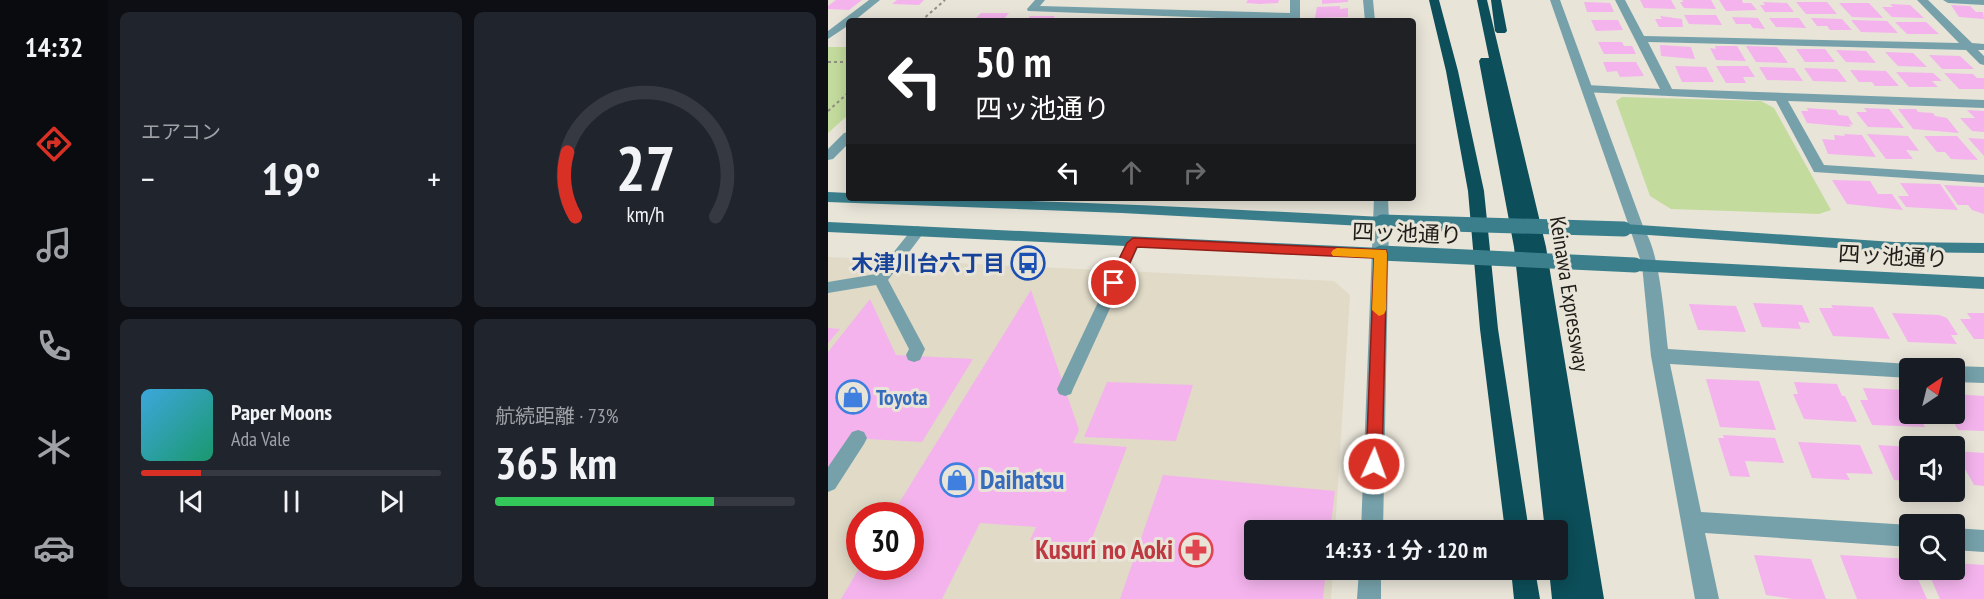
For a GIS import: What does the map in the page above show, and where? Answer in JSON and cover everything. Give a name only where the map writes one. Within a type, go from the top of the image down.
[{"type":"highway","points":[[1434,0],[1452,71],[1476,191],[1489,329],[1515,520]]},
{"type":"highway","name":"Keinawa Expressway","points":[[1472,0],[1522,247],[1565,599]]},
{"type":"highway","name":"Keinawa Expressway","points":[[1482,0],[1538,247],[1591,599]]},
{"type":"highway","points":[[1496,0],[1538,247]]},
{"type":"highway","points":[[1524,580],[1527,599]]},
{"type":"main road","name":"四ッ池通り","points":[[828,197],[846,198]]},
{"type":"main road","name":"四ッ池通り","points":[[935,201],[1382,222],[1631,229],[1894,247],[1984,248]]},
{"type":"main road","name":"四ッ池通り","points":[[828,227],[1984,283]]},
{"type":"street","points":[[852,18],[875,0]]},
{"type":"street","points":[[1040,0],[1032,9],[1295,18],[1295,0]]},
{"type":"street","points":[[1368,0],[1370,18]]},
{"type":"street","points":[[1556,0],[1587,89],[1642,265],[1707,599]]},
{"type":"street","points":[[1620,0],[1668,92]]},
{"type":"street","points":[[1922,0],[1984,62]]},
{"type":"street","points":[[1948,0],[1984,2]]},
{"type":"street","points":[[828,36],[846,22]]},
{"type":"street","points":[[1640,39],[1984,46]]},
{"type":"street","points":[[1587,89],[1984,104]]},
{"type":"street","points":[[1780,97],[1819,169],[1984,179]]},
{"type":"street","points":[[828,156],[846,139]]},
{"type":"street","points":[[1372,520],[1381,201]]},
{"type":"street","points":[[1660,356],[1899,370]]},
{"type":"street","points":[[1965,374],[1984,375]]},
{"type":"street","points":[[1691,522],[1899,535]]},
{"type":"street","points":[[1965,540],[1984,542]]},
{"type":"street","points":[[1369,599],[1370,580]]},
{"type":"lane","points":[[828,288],[880,279],[918,231]]},
{"type":"lane","points":[[1065,389],[1133,243]]},
{"type":"lane","points":[[880,279],[917,349],[914,355]]},
{"type":"lane","points":[[828,483],[858,438]]},
{"type":"path","points":[[924,18],[945,0]]},
{"type":"path","points":[[828,62],[846,62]]},
{"type":"path","points":[[828,111],[846,95]]},
{"type":"shaded area","points":[[828,257],[1334,281],[1350,295],[1336,520],[1244,520],[1244,580],[1332,580],[1331,599],[828,599]]},
{"type":"green space","points":[[828,47],[846,47],[846,117],[828,133]]},
{"type":"green space","points":[[1622,97],[1761,101],[1774,108],[1831,210],[1819,214],[1671,209],[1650,196],[1616,101]]},
{"type":"building","points":[[836,0],[862,0],[849,10],[828,9],[828,6]]},
{"type":"building","points":[[897,0],[924,0],[919,5],[892,4]]},
{"type":"building","points":[[1248,0],[1279,0],[1278,3],[1260,4],[1246,3]]},
{"type":"building","points":[[1322,0],[1348,0],[1348,2],[1322,4]]},
{"type":"building","points":[[1640,0],[1671,0],[1676,9],[1644,8]]},
{"type":"building","points":[[1682,0],[1711,0],[1716,9],[1684,8],[1680,2],[1684,2]]},
{"type":"building","points":[[1719,0],[1742,0],[1743,3],[1751,3],[1757,10],[1726,11]]},
{"type":"building","points":[[1584,2],[1610,3],[1614,12],[1587,12]]},
{"type":"building","points":[[1763,2],[1787,3],[1794,12],[1765,12],[1760,5],[1765,5]]},
{"type":"building","points":[[1796,2],[1827,2],[1837,14],[1806,14]]},
{"type":"building","points":[[1839,3],[1869,3],[1883,18],[1852,17]]},
{"type":"building","points":[[1890,4],[1910,5],[1924,18],[1892,17],[1882,7],[1893,7]]},
{"type":"building","points":[[1951,5],[1970,6],[1976,12],[1983,12],[1984,19],[1959,17]]},
{"type":"building","points":[[1340,6],[1340,9],[1348,8],[1348,17],[1315,18],[1317,7]]},
{"type":"building","points":[[981,13],[1009,13],[1005,18],[976,18]]},
{"type":"building","points":[[1684,15],[1716,15],[1722,25],[1689,24]]},
{"type":"building","points":[[1030,16],[1055,16],[1053,18],[1028,18]]},
{"type":"building","points":[[1660,16],[1682,19],[1683,27],[1659,27],[1655,19],[1662,19]]},
{"type":"building","points":[[1732,17],[1758,18],[1765,29],[1753,28],[1750,24],[1736,24]]},
{"type":"building","points":[[1769,18],[1799,18],[1806,28],[1776,27]]},
{"type":"building","points":[[1811,18],[1842,19],[1852,30],[1830,30],[1827,26],[1817,26]]},
{"type":"building","points":[[1591,20],[1618,20],[1623,30],[1596,31]]},
{"type":"building","points":[[1851,20],[1887,21],[1898,33],[1861,32]]},
{"type":"building","points":[[1895,22],[1926,22],[1939,34],[1907,34]]},
{"type":"building","points":[[1598,42],[1622,42],[1624,46],[1632,46],[1636,54],[1604,54]]},
{"type":"building","points":[[1660,45],[1691,47],[1695,59],[1661,56]]},
{"type":"building","points":[[1715,46],[1737,46],[1746,61],[1716,60],[1710,48],[1716,49]]},
{"type":"building","points":[[1746,46],[1777,47],[1788,63],[1756,62]]},
{"type":"building","points":[[1796,49],[1825,49],[1835,62],[1805,62]]},
{"type":"building","points":[[1836,50],[1866,51],[1876,63],[1846,62]]},
{"type":"building","points":[[1885,52],[1913,53],[1927,67],[1898,66]]},
{"type":"building","points":[[1929,55],[1960,56],[1974,69],[1942,69]]},
{"type":"building","points":[[1603,62],[1636,62],[1644,76],[1620,77],[1617,71],[1607,72]]},
{"type":"building","points":[[1675,66],[1706,67],[1714,82],[1682,82]]},
{"type":"building","points":[[1716,66],[1748,66],[1755,77],[1743,77],[1746,83],[1726,83]]},
{"type":"building","points":[[1759,67],[1794,68],[1803,81],[1767,80]]},
{"type":"building","points":[[1804,68],[1837,69],[1847,82],[1813,81]]},
{"type":"building","points":[[1850,70],[1886,71],[1899,86],[1875,86],[1872,82],[1859,82]]},
{"type":"building","points":[[1896,72],[1933,73],[1942,81],[1932,81],[1938,87],[1909,87]]},
{"type":"building","points":[[1944,73],[1973,74],[1977,78],[1984,78],[1984,89],[1959,89]]},
{"type":"building","points":[[1807,108],[1836,110],[1839,115],[1848,116],[1853,125],[1849,124],[1851,127],[1807,123],[1801,111],[1808,111]]},
{"type":"building","points":[[1864,108],[1889,109],[1904,128],[1868,127],[1856,112],[1867,112]]},
{"type":"building","points":[[1898,109],[1916,109],[1918,112],[1933,113],[1935,116],[1947,118],[1959,133],[1913,129]]},
{"type":"building","points":[[1967,110],[1984,111],[1984,132],[1972,131],[1960,118],[1975,118]]},
{"type":"building","points":[[1844,134],[1862,135],[1876,157],[1828,154],[1822,139],[1835,140],[1834,135],[1845,136]]},
{"type":"building","points":[[1867,134],[1908,136],[1919,151],[1906,150],[1913,159],[1886,159]]},
{"type":"building","points":[[1924,136],[1957,136],[1978,160],[1951,159],[1945,152],[1937,152]]},
{"type":"building","points":[[1968,138],[1984,139],[1984,156]]},
{"type":"building","points":[[1832,180],[1870,181],[1878,194],[1892,194],[1903,210],[1847,204]]},
{"type":"building","points":[[1900,183],[1940,184],[1958,210],[1906,207],[1898,196],[1909,196]]},
{"type":"building","points":[[1944,185],[1984,187],[1984,214],[1972,210],[1968,205],[1958,205]]},
{"type":"building","points":[[1031,290],[1079,430],[1073,443],[1127,447],[1090,544],[1030,540],[1036,527],[980,523],[942,599],[841,599],[852,580],[924,580],[924,502],[900,502]]},
{"type":"building","points":[[870,299],[896,355],[973,359],[922,442],[849,438],[828,467],[828,352]]},
{"type":"building","points":[[1753,303],[1802,305],[1810,323],[1798,322],[1801,329],[1762,327]]},
{"type":"building","points":[[1689,304],[1736,306],[1746,332],[1698,330]]},
{"type":"building","points":[[1831,305],[1873,307],[1890,339],[1833,336],[1819,308],[1833,308]]},
{"type":"building","points":[[1892,313],[1939,315],[1947,318],[1958,335],[1951,335],[1957,344],[1908,342]]},
{"type":"building","points":[[1967,313],[1984,313],[1984,339],[1974,339],[1960,319],[1971,319]]},
{"type":"building","points":[[828,328],[840,329],[828,343]]},
{"type":"building","points":[[1706,379],[1759,381],[1776,430],[1720,427]]},
{"type":"building","points":[[1107,382],[1193,385],[1176,441],[1084,437]]},
{"type":"building","points":[[1794,382],[1837,384],[1857,422],[1804,419],[1793,394],[1798,394]]},
{"type":"building","points":[[1863,388],[1899,390],[1899,424],[1923,424],[1925,427],[1872,425],[1860,400],[1868,400]]},
{"type":"building","points":[[1965,395],[1984,396],[1984,431],[1958,430],[1955,424],[1965,424]]},
{"type":"building","points":[[1723,435],[1775,438],[1784,463],[1745,461],[1750,477],[1730,476],[1718,438],[1724,438]]},
{"type":"building","points":[[1798,442],[1860,445],[1873,474],[1846,473],[1850,480],[1812,478]]},
{"type":"building","points":[[1878,445],[1899,446],[1899,480],[1894,480]]},
{"type":"building","points":[[1965,452],[1984,453],[1984,486],[1974,485],[1965,469]]},
{"type":"building","name":"Kusuri no Aoki","points":[[1163,475],[1335,491],[1331,520],[1244,520],[1244,580],[1325,580],[1323,599],[1120,599]]},
{"type":"building","points":[[1754,555],[1811,559],[1826,599],[1793,599],[1766,595]]},
{"type":"building","points":[[1840,555],[1899,558],[1899,580],[1918,580],[1927,599],[1857,599]]},
{"type":"building","points":[[1965,564],[1984,565],[1984,599],[1940,599],[1931,580],[1965,580]]},
{"type":"slow traffic","points":[[1337,253],[1381,254],[1379,310]]},
{"type":"place","name":"木津川台六丁目","points":[[1028,263]]},
{"type":"place","name":"Toyota","points":[[853,397]]},
{"type":"place","name":"Daihatsu","points":[[957,480]]},
{"type":"place","name":"Kusuri no Aoki","points":[[1196,550]]},
{"type":"route","points":[[1114,283],[1133,243],[1381,254],[1374,464]]}]
